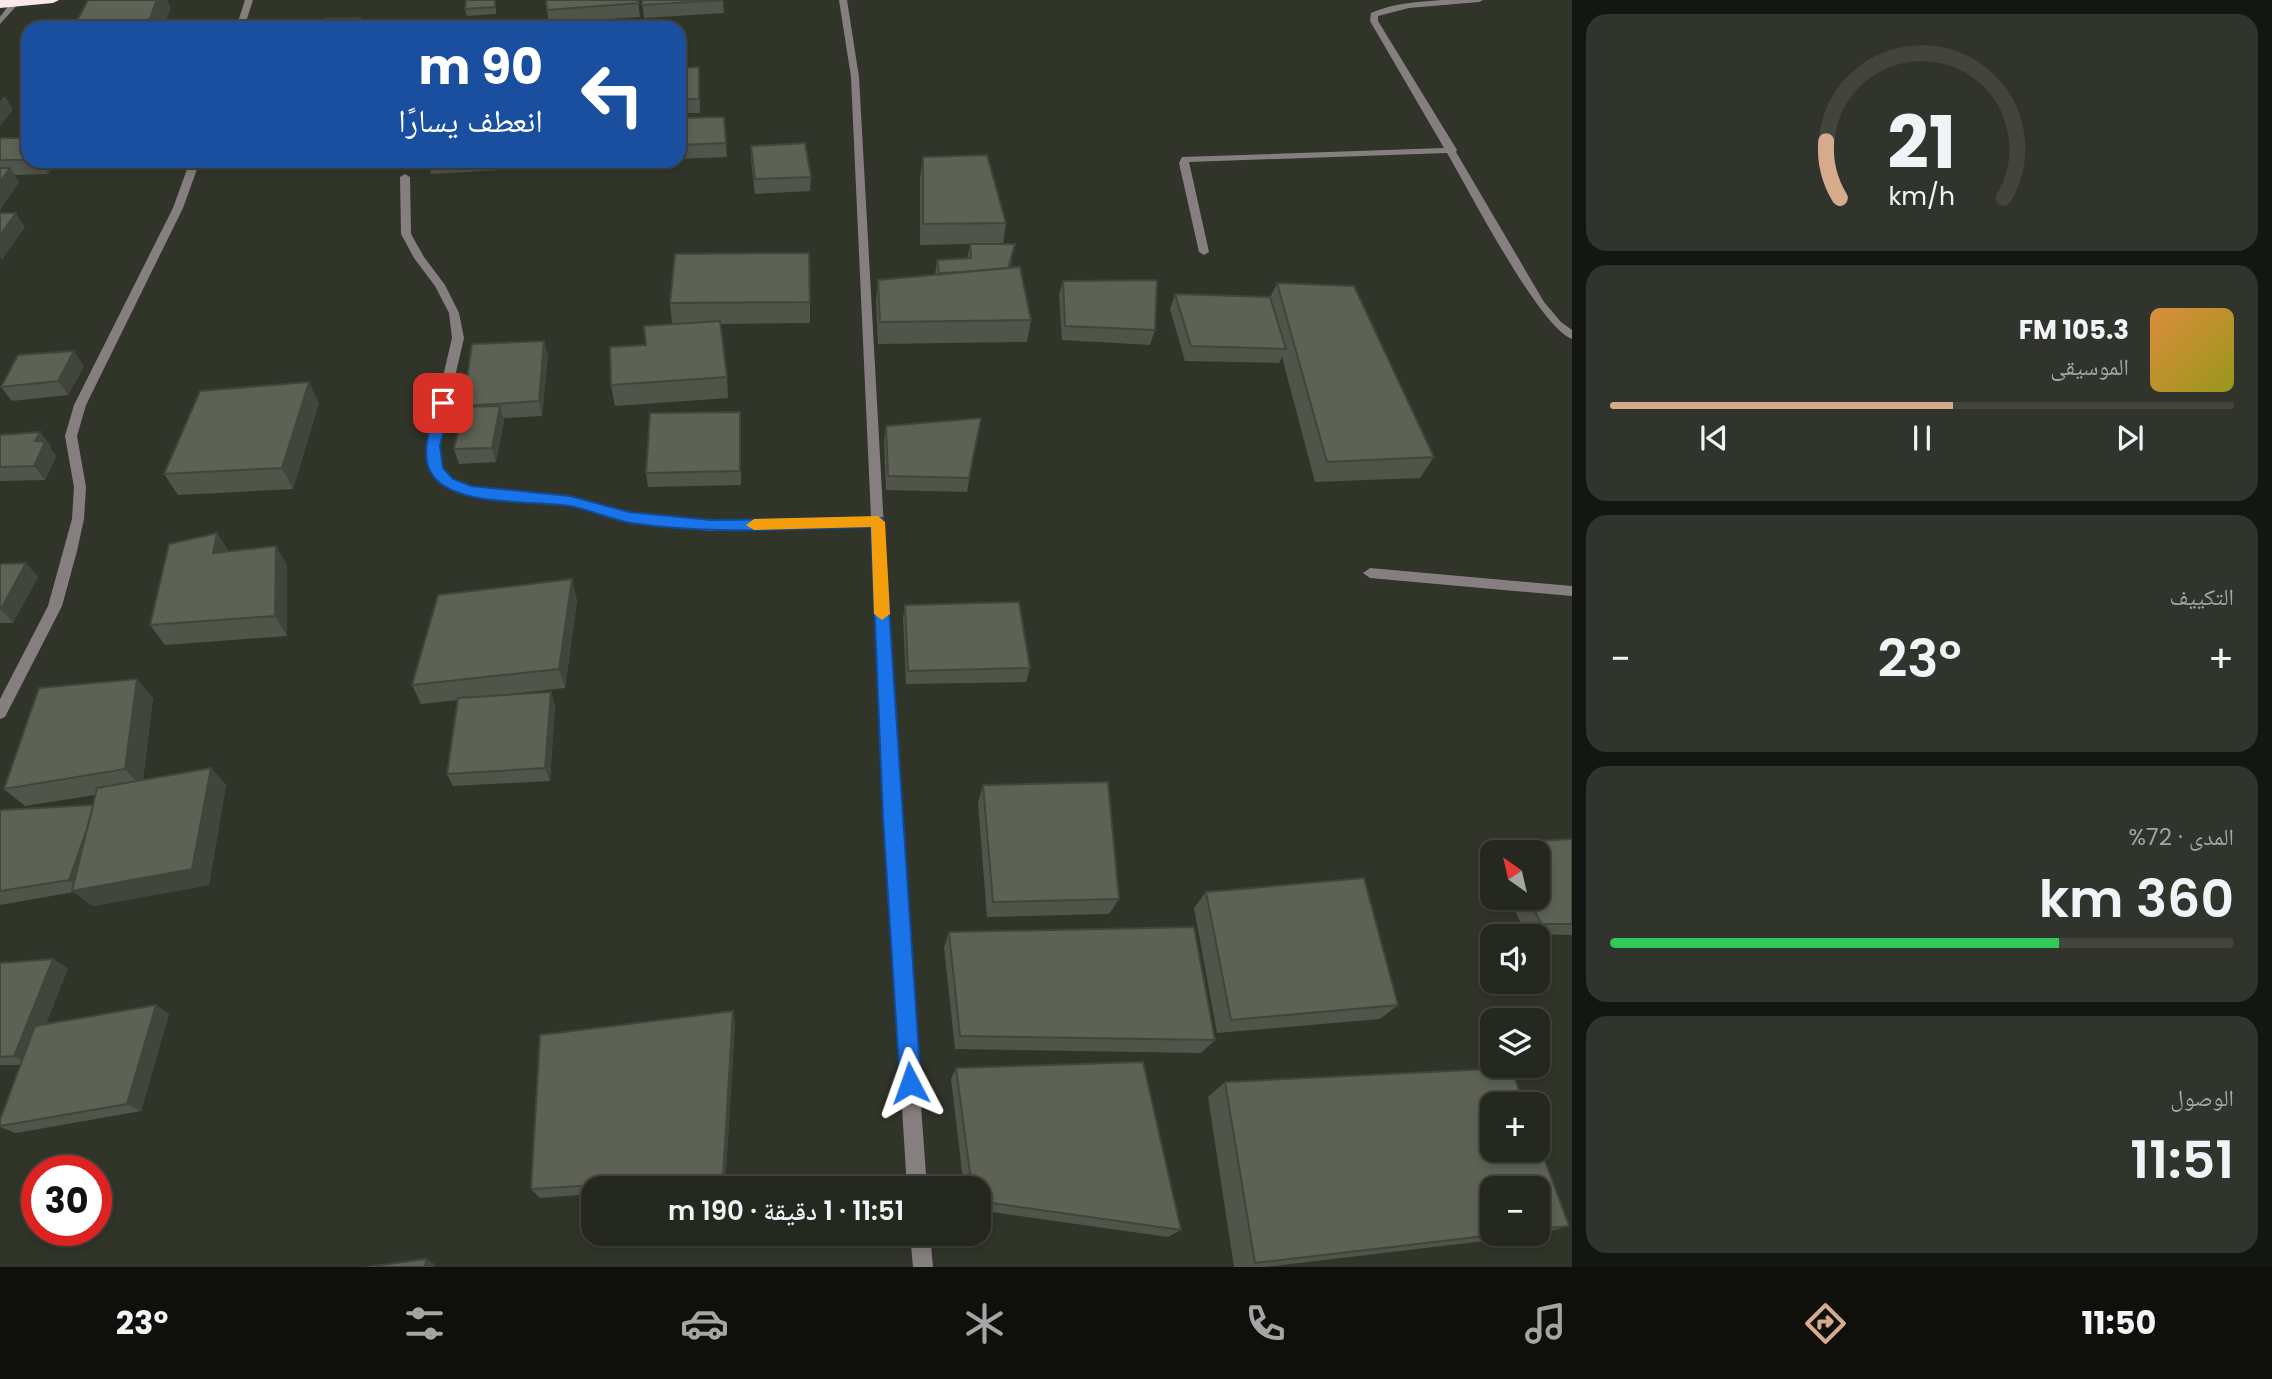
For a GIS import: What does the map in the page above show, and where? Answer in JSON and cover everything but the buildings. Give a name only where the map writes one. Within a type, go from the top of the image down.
[{"type":"highway","points":[[0,4],[53,0]]},
{"type":"street","points":[[242,21],[249,0]]},
{"type":"street","points":[[843,0],[855,76],[892,818],[916,1176]]},
{"type":"street","points":[[1479,0],[1396,8],[1374,15],[1374,21],[1540,303],[1557,324],[1572,336]]},
{"type":"street","points":[[0,22],[15,3]]},
{"type":"street","points":[[1204,252],[1185,159],[1451,150]]},
{"type":"street","points":[[0,713],[55,606],[70,551],[78,519],[80,487],[71,436],[80,405],[178,208],[192,168]]},
{"type":"street","points":[[405,177],[407,234],[419,258],[440,285],[454,313],[458,338],[433,446],[436,469],[448,482],[469,491],[570,501],[629,517],[711,526],[878,522]]},
{"type":"street","points":[[1370,573],[1572,591]]},
{"type":"street","points":[[921,1246],[923,1267]]},
{"type":"slow traffic","points":[[754,525],[878,522],[882,614]]},
{"type":"route","points":[[443,403],[433,446],[436,469],[448,482],[469,491],[570,501],[629,517],[711,526],[878,522],[892,818],[910,1083]]}]
